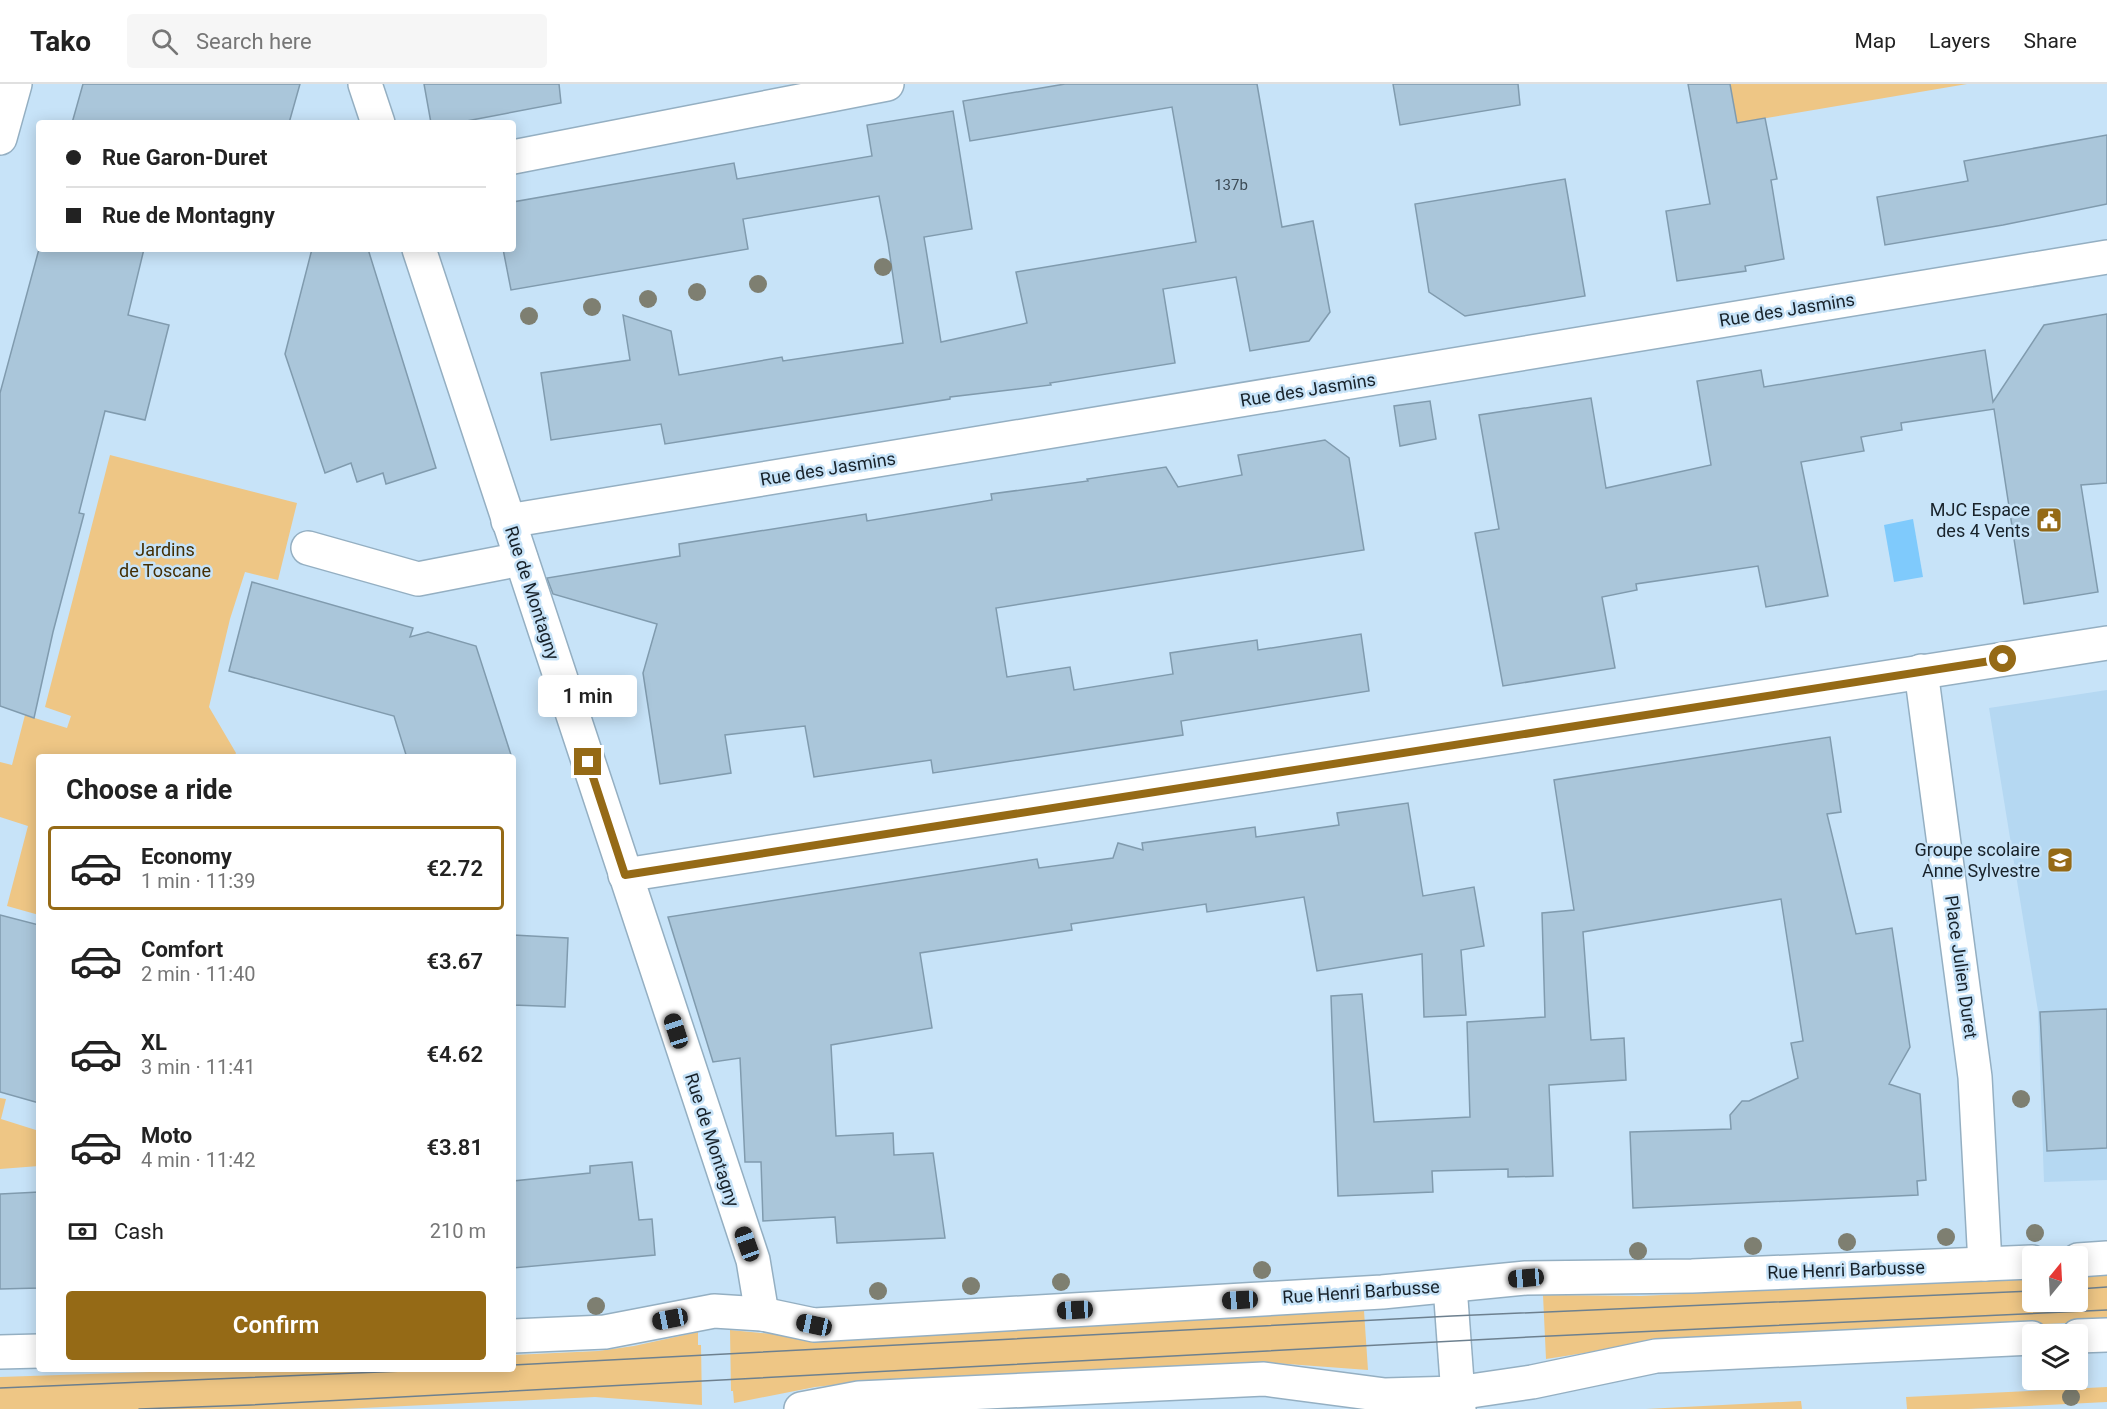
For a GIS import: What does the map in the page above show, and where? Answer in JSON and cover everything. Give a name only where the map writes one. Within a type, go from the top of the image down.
[{"type":"street","points":[[0,138],[15,84]]},
{"type":"street","points":[[365,84],[377,120]]},
{"type":"street","points":[[516,156],[887,84]]},
{"type":"street","name":"Rue de Montagny","points":[[420,252],[753,1260],[762,1314]]},
{"type":"street","name":"Rue des Jasmins","points":[[508,521],[2107,257]]},
{"type":"street","points":[[308,548],[418,579],[520,559]]},
{"type":"street","points":[[625,875],[2107,643]]},
{"type":"street","name":"Place Julien Duret","points":[[1921,671],[1975,1077],[1985,1264]]},
{"type":"street","points":[[2088,1259],[2107,1258]]},
{"type":"street","name":"Rue Henri Barbusse","points":[[516,1336],[605,1332],[714,1311],[762,1314],[814,1325],[1371,1293],[1560,1277],[1692,1276],[2022,1262]]},
{"type":"street","points":[[1450,1286],[1458,1401]]},
{"type":"street","points":[[2088,1336],[2107,1335]]},
{"type":"street","points":[[801,1409],[859,1398],[1264,1379],[1385,1395],[1458,1401],[1532,1382],[1656,1356],[2022,1338]]},
{"type":"street","points":[[0,1352],[36,1351]]},
{"type":"shaded area","name":"Groupe scolaire Anne Sylvestre","points":[[2107,690],[2107,1180],[2044,1182],[2038,1011],[1989,708]]},
{"type":"green space","points":[[1729,84],[1967,84],[1737,123]]},
{"type":"green space","name":"Jardins de Toscane","points":[[110,455],[297,503],[278,580],[245,572],[230,619],[209,707],[236,754],[36,754],[36,914],[7,906],[28,826],[0,817],[0,762],[12,765],[25,715],[67,728],[71,716],[45,707]]},
{"type":"green space","points":[[0,1098],[6,1099],[1,1119],[36,1130],[36,1166],[0,1169]]},
{"type":"green space","points":[[2107,1275],[2107,1321],[1655,1342],[1546,1359],[1543,1295],[1641,1296],[2022,1278],[2022,1312],[2088,1312],[2088,1276]]},
{"type":"green space","points":[[1364,1311],[1368,1370],[1274,1363],[1240,1363],[842,1384],[734,1403],[733,1391],[731,1391],[730,1330],[817,1338],[861,1337]]},
{"type":"green space","points":[[698,1332],[698,1345],[701,1345],[702,1405],[595,1397],[342,1409],[0,1409],[0,1377],[149,1372],[516,1372],[516,1355],[598,1351],[634,1346]]},
{"type":"green space","points":[[2107,1387],[2107,1402],[1968,1409],[1907,1409],[1906,1397],[2088,1390],[2088,1388]]},
{"type":"green space","points":[[1801,1401],[1802,1409],[1646,1409]]},
{"type":"water","points":[[1913,519],[1923,577],[1894,582],[1884,525]]},
{"type":"building","points":[[83,84],[300,84],[290,120],[73,120]]},
{"type":"building","points":[[424,84],[559,84],[561,103],[472,120],[430,120]]},
{"type":"building","points":[[1065,84],[1257,84],[1282,227],[1313,221],[1330,312],[1309,341],[1250,351],[1236,277],[1163,289],[1175,363],[1050,383],[1051,385],[950,397],[950,399],[665,444],[661,424],[551,440],[541,373],[630,360],[623,315],[671,331],[679,375],[782,357],[783,361],[903,343],[879,196],[743,219],[748,249],[511,290],[504,252],[516,252],[516,201],[734,163],[737,179],[872,156],[867,125],[953,111],[972,229],[924,237],[941,342],[1027,323],[1016,272],[1196,242],[1172,107],[970,141],[963,101]]},
{"type":"building","points":[[1393,84],[1518,84],[1520,105],[1400,125]]},
{"type":"building","points":[[1688,84],[1730,84],[1737,123],[1765,118],[1777,179],[1771,180],[1784,259],[1745,266],[1746,271],[1677,281],[1666,211],[1710,204]]},
{"type":"building","points":[[2107,135],[2107,204],[1885,245],[1877,197],[1968,181],[1964,161]]},
{"type":"building","points":[[1565,179],[1585,296],[1465,316],[1429,292],[1415,204]]},
{"type":"building","points":[[38,252],[143,252],[128,315],[169,325],[145,420],[105,411],[79,513],[84,514],[53,632],[34,718],[0,706],[0,393]]},
{"type":"building","points":[[311,252],[369,252],[436,468],[386,484],[383,473],[357,482],[351,463],[325,473],[285,354]]},
{"type":"building","points":[[2107,314],[2107,483],[2081,485],[2098,592],[2024,604],[1994,409],[1901,423],[1902,430],[1861,437],[1864,451],[1801,462],[1828,596],[1766,607],[1758,566],[1636,584],[1637,590],[1602,597],[1615,668],[1503,686],[1475,533],[1499,529],[1479,415],[1591,398],[1606,488],[1711,465],[1697,381],[1761,370],[1764,387],[1985,350],[1993,402],[2044,325]]},
{"type":"building","points":[[1430,401],[1436,439],[1400,446],[1394,406]]},
{"type":"building","points":[[1325,440],[1349,458],[1364,550],[996,608],[1007,677],[1070,667],[1074,690],[1173,674],[1170,653],[1257,640],[1258,650],[1361,634],[1369,691],[1181,721],[1183,735],[933,773],[931,760],[814,777],[805,726],[725,735],[731,773],[660,784],[643,673],[657,624],[553,594],[547,578],[680,556],[679,544],[866,514],[867,521],[992,500],[991,494],[1088,481],[1087,479],[1166,467],[1178,487],[1242,475],[1238,455]]},
{"type":"building","points":[[252,582],[413,628],[410,637],[428,632],[476,646],[511,754],[406,754],[394,716],[229,671]]},
{"type":"building","points":[[1830,737],[1841,812],[1827,814],[1856,934],[1892,928],[1910,1047],[1889,1084],[1920,1094],[1926,1180],[1917,1181],[1918,1195],[1633,1208],[1630,1132],[1731,1129],[1730,1115],[1742,1101],[1749,1101],[1798,1078],[1791,1043],[1803,1041],[1781,899],[1583,932],[1591,1040],[1624,1038],[1626,1080],[1549,1085],[1553,1176],[1508,1177],[1508,1169],[1432,1171],[1433,1192],[1338,1196],[1331,996],[1362,994],[1374,1122],[1470,1117],[1467,1022],[1545,1017],[1542,913],[1574,910],[1554,780]]},
{"type":"building","points":[[1408,803],[1423,896],[1474,887],[1484,946],[1461,950],[1466,1015],[1424,1017],[1422,954],[1317,971],[1304,897],[1207,912],[1206,904],[1071,924],[1072,930],[920,953],[932,1028],[831,1045],[836,1136],[893,1133],[894,1155],[933,1153],[945,1238],[837,1243],[835,1217],[763,1221],[761,1162],[745,1162],[740,1058],[713,1062],[668,917],[1037,859],[1039,868],[1113,858],[1118,843],[1143,850],[1142,843],[1255,827],[1256,837],[1339,825],[1337,813]]},
{"type":"building","points":[[0,915],[36,924],[36,1102],[0,1092]]},
{"type":"building","points":[[516,935],[568,938],[565,1007],[516,1005]]},
{"type":"building","points":[[2107,1009],[2107,1148],[2047,1151],[2040,1012]]},
{"type":"building","points":[[632,1162],[639,1220],[652,1219],[655,1255],[516,1268],[516,1181],[590,1173],[590,1166]]},
{"type":"building","points":[[36,1192],[36,1288],[0,1289],[0,1194]]},
{"type":"tram line","points":[[2088,1288],[2107,1287]]},
{"type":"tram line","points":[[516,1365],[1452,1316],[2022,1291]]},
{"type":"tram line","points":[[139,1409],[1529,1337],[2107,1310]]},
{"type":"tram line","points":[[0,1388],[380,1372]]},
{"type":"place","name":"MJC Espace des 4 Vents","points":[[2049,520]]},
{"type":"place","name":"Groupe scolaire Anne Sylvestre","points":[[2060,860]]},
{"type":"route","points":[[588,762],[625,875],[2003,659]]}]
